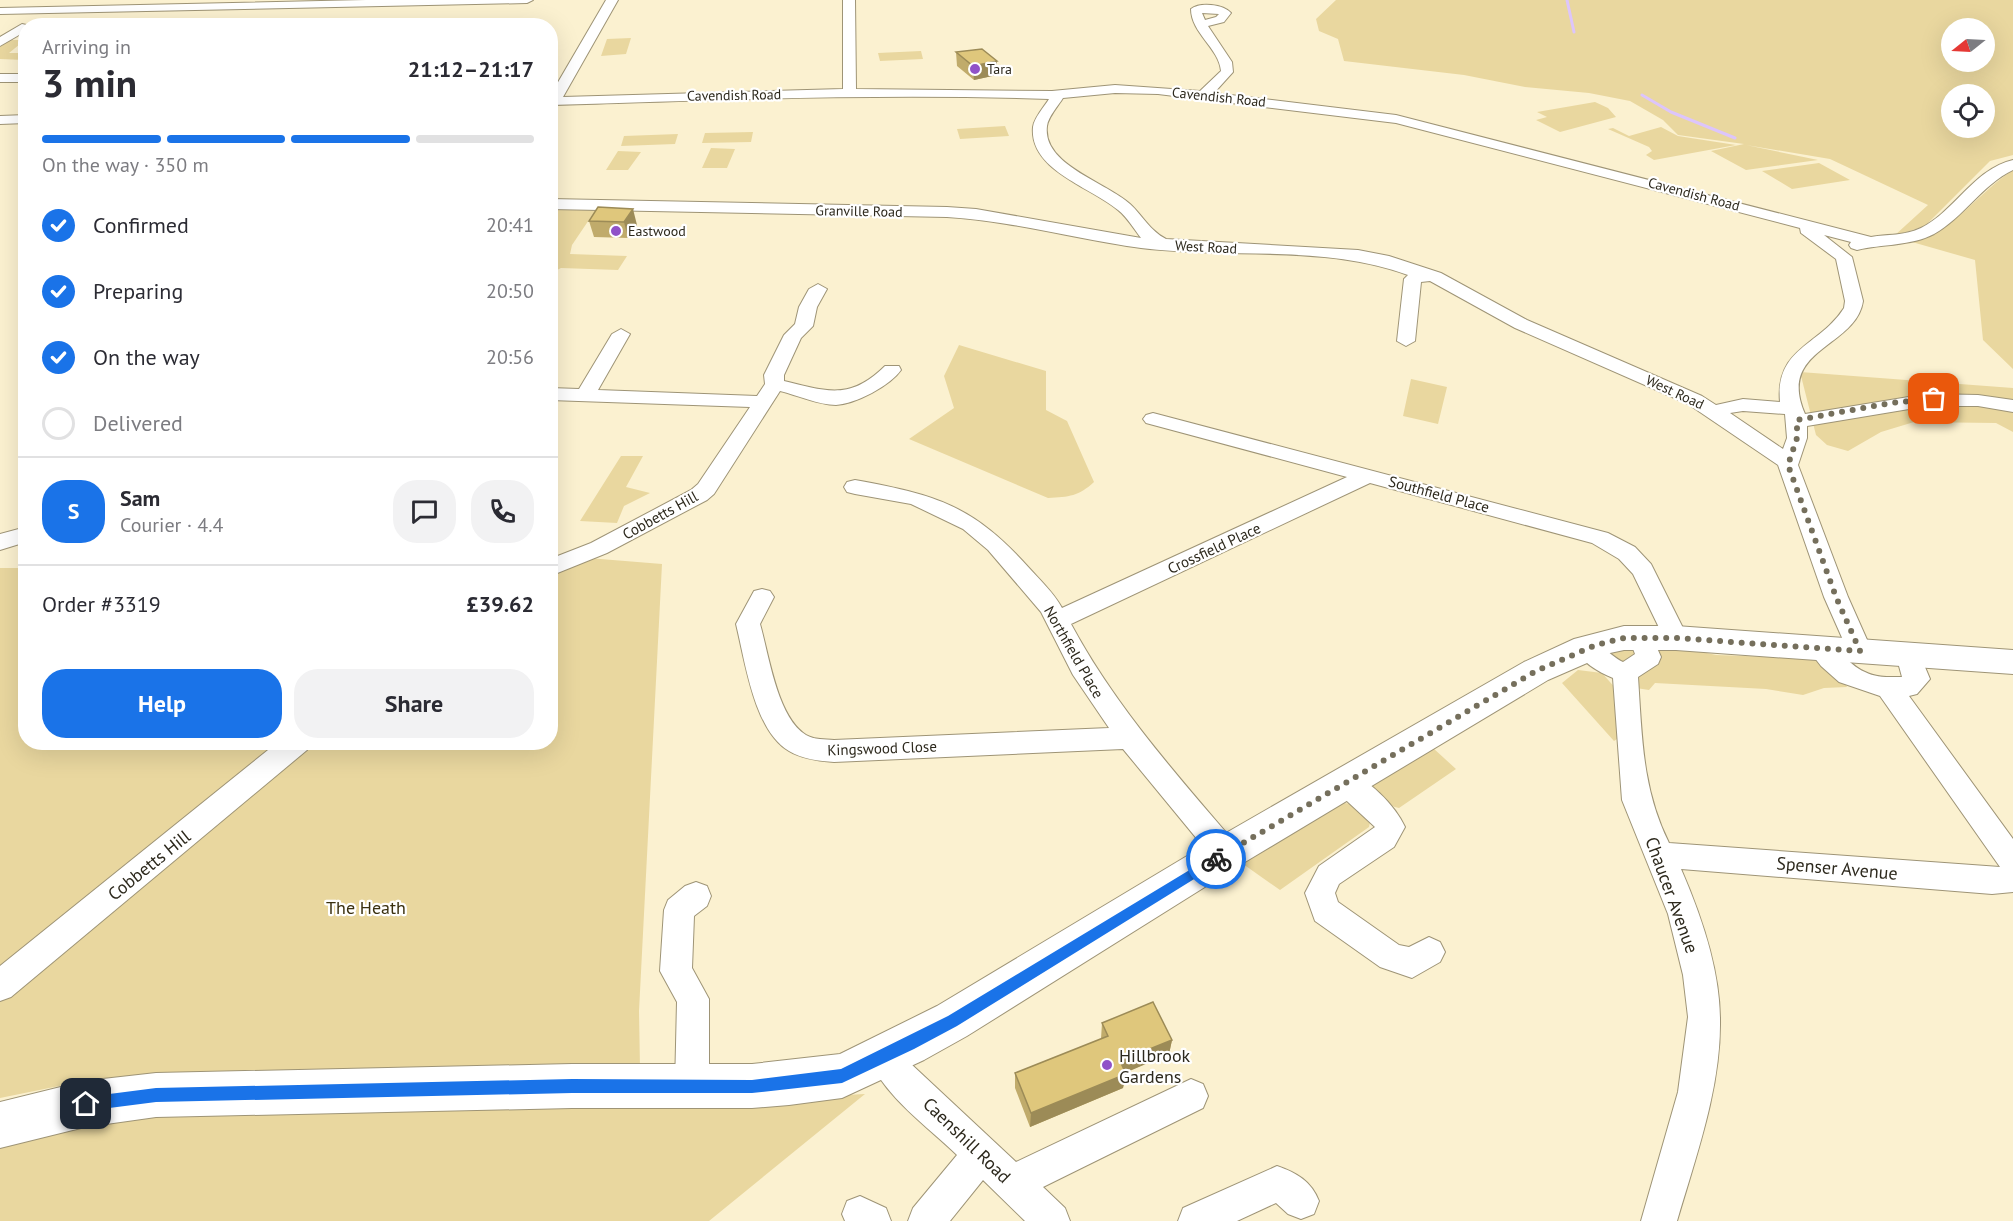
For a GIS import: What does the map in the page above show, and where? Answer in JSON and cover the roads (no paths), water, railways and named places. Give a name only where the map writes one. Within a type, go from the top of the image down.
[{"type":"main road","points":[[0,1125],[86,1104],[156,1095],[572,1086],[752,1086],[842,1076],[885,1057],[962,1015],[1345,782],[1536,671],[1586,648],[1616,640],[1676,638],[2013,662]]},
{"type":"street","points":[[37,18],[61,0]]},
{"type":"street","points":[[0,11],[204,8],[264,3],[372,4],[527,0]]},
{"type":"street","points":[[558,91],[612,0]]},
{"type":"street","points":[[849,0],[850,93]]},
{"type":"street","points":[[360,18],[372,4]]},
{"type":"street","points":[[188,18],[204,8]]},
{"type":"street","points":[[1201,24],[1226,62],[1227,72],[1204,95]]},
{"type":"street","points":[[0,42],[18,31]]},
{"type":"street","points":[[0,78],[18,78]]},
{"type":"street","name":"Cavendish Road","points":[[558,101],[850,93],[1026,95],[1138,89],[1204,95],[1396,118],[1871,242]]},
{"type":"street","name":"West Road","points":[[1058,94],[1042,118],[1040,134],[1046,151],[1058,164],[1124,207],[1149,237],[1164,245],[1358,255],[1383,260],[1435,277],[1521,324],[1695,400],[1789,463]]},
{"type":"street","points":[[1026,95],[1047,109]]},
{"type":"street","points":[[0,120],[18,119]]},
{"type":"street","points":[[1844,257],[1852,248],[1871,242],[1906,238],[1933,228],[1982,182],[2013,164]]},
{"type":"street","name":"Granville Road","points":[[558,204],[946,212],[975,214],[1107,239],[1164,245]]},
{"type":"street","points":[[1795,221],[1844,257],[1854,301],[1848,316],[1792,369],[1788,383],[1795,414],[1797,438],[1789,463],[1819,549],[1808,551],[1808,561],[1815,577],[1836,597],[1860,651]]},
{"type":"street","points":[[1406,341],[1411,286],[1413,279],[1424,275]]},
{"type":"street","name":"Cobbetts Hill","points":[[558,565],[599,548],[699,495],[765,402],[775,384],[774,375],[793,335],[804,326],[808,307],[813,302],[818,289]]},
{"type":"street","points":[[586,394],[621,334]]},
{"type":"street","points":[[775,384],[835,399],[892,376]]},
{"type":"street","points":[[558,394],[765,402]]},
{"type":"street","points":[[1715,412],[1725,406],[1744,405],[1795,414],[1950,398],[1973,398],[2013,406]]},
{"type":"street","name":"Southfield Place","points":[[1153,419],[1600,538],[1627,553],[1643,570],[1676,638]]},
{"type":"street","name":"Crossfield Place","points":[[1058,620],[1370,476]]},
{"type":"street","name":"Northfield Place","points":[[855,487],[916,498],[972,524],[996,545],[1050,607],[1082,668],[1130,738],[1226,853]]},
{"type":"street","points":[[0,542],[18,536]]},
{"type":"street","name":"Kingswood Close","points":[[762,597],[748,624],[775,718],[785,734],[798,744],[814,749],[834,751],[1130,738]]},
{"type":"street","points":[[1586,648],[1607,665],[1624,674],[1649,657],[1641,638]]},
{"type":"street","points":[[1819,648],[1840,673],[1856,680],[1888,687],[1908,687],[1917,679],[1908,655]]},
{"type":"street","name":"Chaucer Avenue","points":[[1624,674],[1629,761],[1633,785],[1639,809],[1660,855],[1690,938],[1699,970],[1704,1025],[1700,1064],[1679,1155],[1659,1221]]},
{"type":"street","points":[[1888,687],[2013,862]]},
{"type":"street","name":"Cobbetts Hill","points":[[0,986],[288,750]]},
{"type":"street","points":[[1345,782],[1384,818],[1398,825],[1384,838],[1329,875],[1320,893],[1326,911],[1391,957],[1412,963],[1429,952]]},
{"type":"street","name":"Spenser Avenue","points":[[1660,855],[1992,881],[2013,879]]},
{"type":"street","points":[[692,1087],[693,999],[676,970],[679,909],[696,896]]},
{"type":"street","name":"Caenshill Road","points":[[885,1057],[898,1075],[1052,1221]]},
{"type":"street","points":[[1012,1183],[1191,1096]]},
{"type":"street","points":[[926,1221],[981,1154]]},
{"type":"street","points":[[1196,1221],[1277,1184],[1286,1187],[1300,1201]]},
{"type":"waterway","points":[[1567,0],[1574,32]]},
{"type":"waterway","points":[[1642,95],[1671,112],[1735,138]]},
{"type":"place","name":"Tara","points":[[975,69]]},
{"type":"place","name":"Eastwood","points":[[616,231]]},
{"type":"place","name":"Hillbrook Gardens","points":[[1107,1065]]},
{"type":"park label","name":"The Heath","points":[[366,907]]}]
